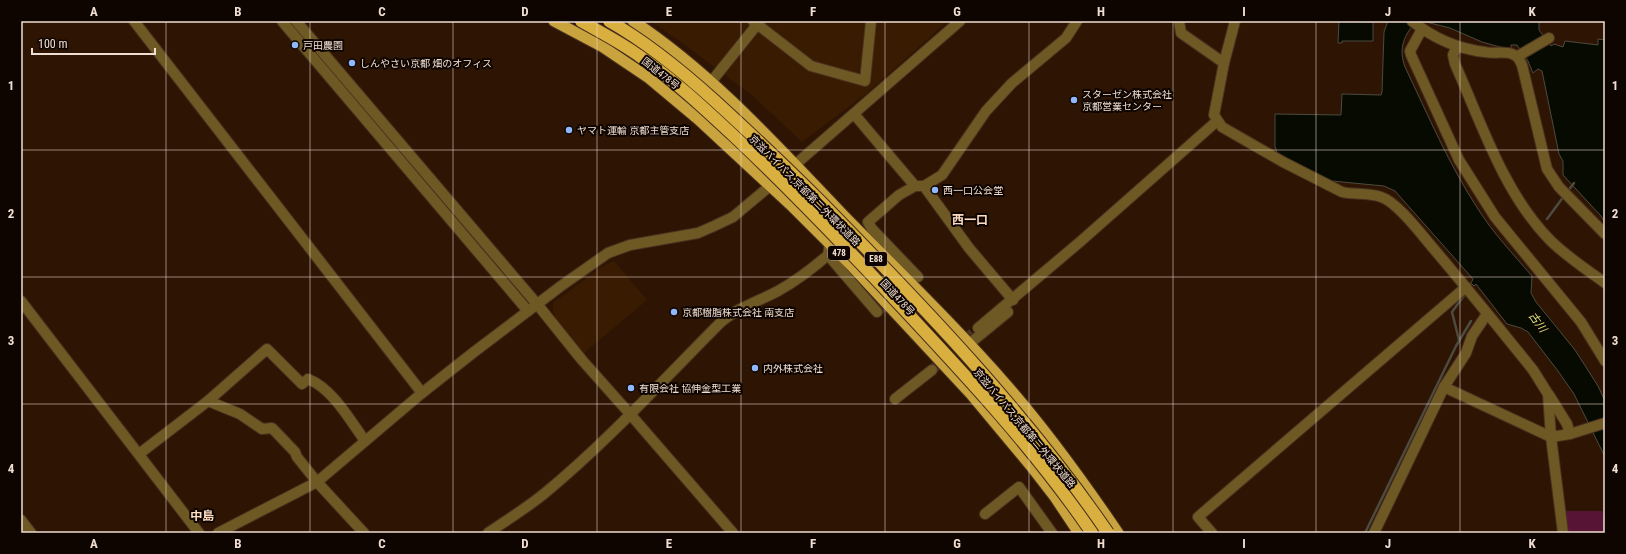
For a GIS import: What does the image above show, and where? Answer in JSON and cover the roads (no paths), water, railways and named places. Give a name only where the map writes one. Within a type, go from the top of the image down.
[{"type":"highway","name":"国道478号","points":[[554,21],[603,47],[649,78],[698,120],[830,243],[971,394],[1031,466],[1055,497],[1079,533]]},
{"type":"highway","name":"京滋バイパス;京都第二外環状道路","points":[[581,21],[638,55],[671,81],[732,134],[803,204],[908,314],[1003,418],[1074,506],[1092,533]]},
{"type":"highway","name":"京滋バイパス;京都第二外環状道路","points":[[609,21],[645,44],[702,90],[768,150],[866,249],[1012,409],[1084,497],[1108,533]]},
{"type":"highway","name":"国道478号","points":[[633,21],[666,44],[711,82],[795,165],[969,344],[1063,454],[1118,533]]},
{"type":"street","points":[[134,21],[422,393]]},
{"type":"street","points":[[282,21],[528,312]]},
{"type":"street","points":[[296,21],[537,304],[582,360],[733,533]]},
{"type":"street","points":[[865,81],[871,21]]},
{"type":"street","points":[[218,533],[317,482],[422,393],[537,304],[608,253],[630,245],[698,233],[733,217],[960,21]]},
{"type":"street","points":[[918,276],[872,229],[868,222],[900,195],[942,175],[986,111],[1012,83],[1066,38],[1077,21]]},
{"type":"street","points":[[1179,21],[1181,33],[1224,63]]},
{"type":"street","points":[[1235,21],[1224,63],[1214,114],[1217,121],[1222,127],[1283,162],[1342,192],[1352,194],[1368,194],[1382,197],[1392,204],[1417,229],[1533,370],[1573,433]]},
{"type":"street","points":[[711,82],[756,22],[811,66],[865,81],[876,94]]},
{"type":"street","points":[[1605,234],[1559,187],[1547,169],[1522,64],[1518,56],[1511,53],[1485,52],[1457,46],[1444,42],[1416,25],[1410,51],[1411,56],[1460,160],[1495,217],[1581,322],[1605,361]]},
{"type":"street","points":[[1518,56],[1549,38]]},
{"type":"street","points":[[1457,46],[1453,55],[1455,64],[1503,172],[1516,196],[1549,239],[1605,283]]},
{"type":"street","points":[[854,114],[919,186],[1013,300],[1012,309],[969,344]]},
{"type":"street","points":[[978,328],[1013,300],[1217,121]]},
{"type":"street","points":[[488,533],[550,489],[610,435],[727,317],[779,290],[800,277],[828,255],[830,243]]},
{"type":"street","points":[[828,255],[876,312]]},
{"type":"street","points":[[1212,533],[1198,517],[1466,287]]},
{"type":"street","points":[[21,301],[199,533]]},
{"type":"street","points":[[1374,533],[1444,386],[1466,353],[1472,336],[1487,314]]},
{"type":"street","points":[[139,454],[208,401],[267,349],[302,384],[308,379],[318,383],[330,394],[365,441]]},
{"type":"street","points":[[895,399],[932,370]]},
{"type":"street","points":[[1444,386],[1551,437],[1573,433],[1605,423]]},
{"type":"street","points":[[1548,394],[1551,437],[1563,533]]},
{"type":"street","points":[[208,401],[240,414],[262,429],[272,428],[295,452],[297,457],[317,482],[364,533]]},
{"type":"street","points":[[985,514],[1019,487],[1052,533]]},
{"type":"street","points":[[21,520],[31,533]]},
{"type":"water","points":[[1339,21],[1373,22],[1373,41],[1342,41],[1342,43],[1338,43]]},
{"type":"water","name":"古川","points":[[1388,21],[1417,21],[1409,31],[1402,48],[1405,67],[1439,140],[1467,192],[1490,226],[1532,276],[1531,293],[1536,302],[1575,350],[1598,386],[1605,401],[1605,457],[1574,394],[1528,332],[1521,328],[1507,324],[1476,284],[1474,286],[1471,283],[1473,279],[1395,191],[1384,186],[1332,181],[1277,153],[1275,146],[1275,114],[1341,115],[1342,94],[1381,95],[1384,32]]},
{"type":"water","points":[[1422,21],[1539,21],[1539,30],[1551,46],[1554,44],[1563,47],[1565,41],[1598,45],[1598,39],[1605,40],[1605,222],[1563,175],[1563,161],[1559,154],[1542,71],[1538,69],[1533,73],[1528,61],[1517,45],[1511,45],[1511,50],[1482,42],[1450,28]]},
{"type":"waterway","points":[[1567,192],[1574,183]]},
{"type":"waterway","points":[[1547,219],[1564,196]]},
{"type":"waterway","points":[[1459,340],[1452,312],[1465,294]]},
{"type":"waterway","points":[[1365,533],[1456,346],[1471,321]]},
{"type":"tunnel","points":[[877,312],[910,283]]},
{"type":"tunnel","points":[[932,370],[978,328]]},
{"type":"place","name":"戸田農園","points":[[295,45]]},
{"type":"place","name":"しんやさい京都 畑のオフィス","points":[[352,63]]},
{"type":"place","name":"スターゼン株式会社 京都営業センター","points":[[1074,100]]},
{"type":"place","name":"ヤマト運輸 京都主管支店","points":[[569,130]]},
{"type":"place","name":"西一口公会堂","points":[[935,190]]},
{"type":"place","name":"京都樹脂株式会社 南支店","points":[[674,312]]},
{"type":"place","name":"内外株式会社","points":[[755,368]]},
{"type":"place","name":"有限会社 協伸金型工業","points":[[631,388]]},
{"type":"district","name":"西一口","points":[[970,220]]},
{"type":"district","name":"中島","points":[[202,516]]}]
